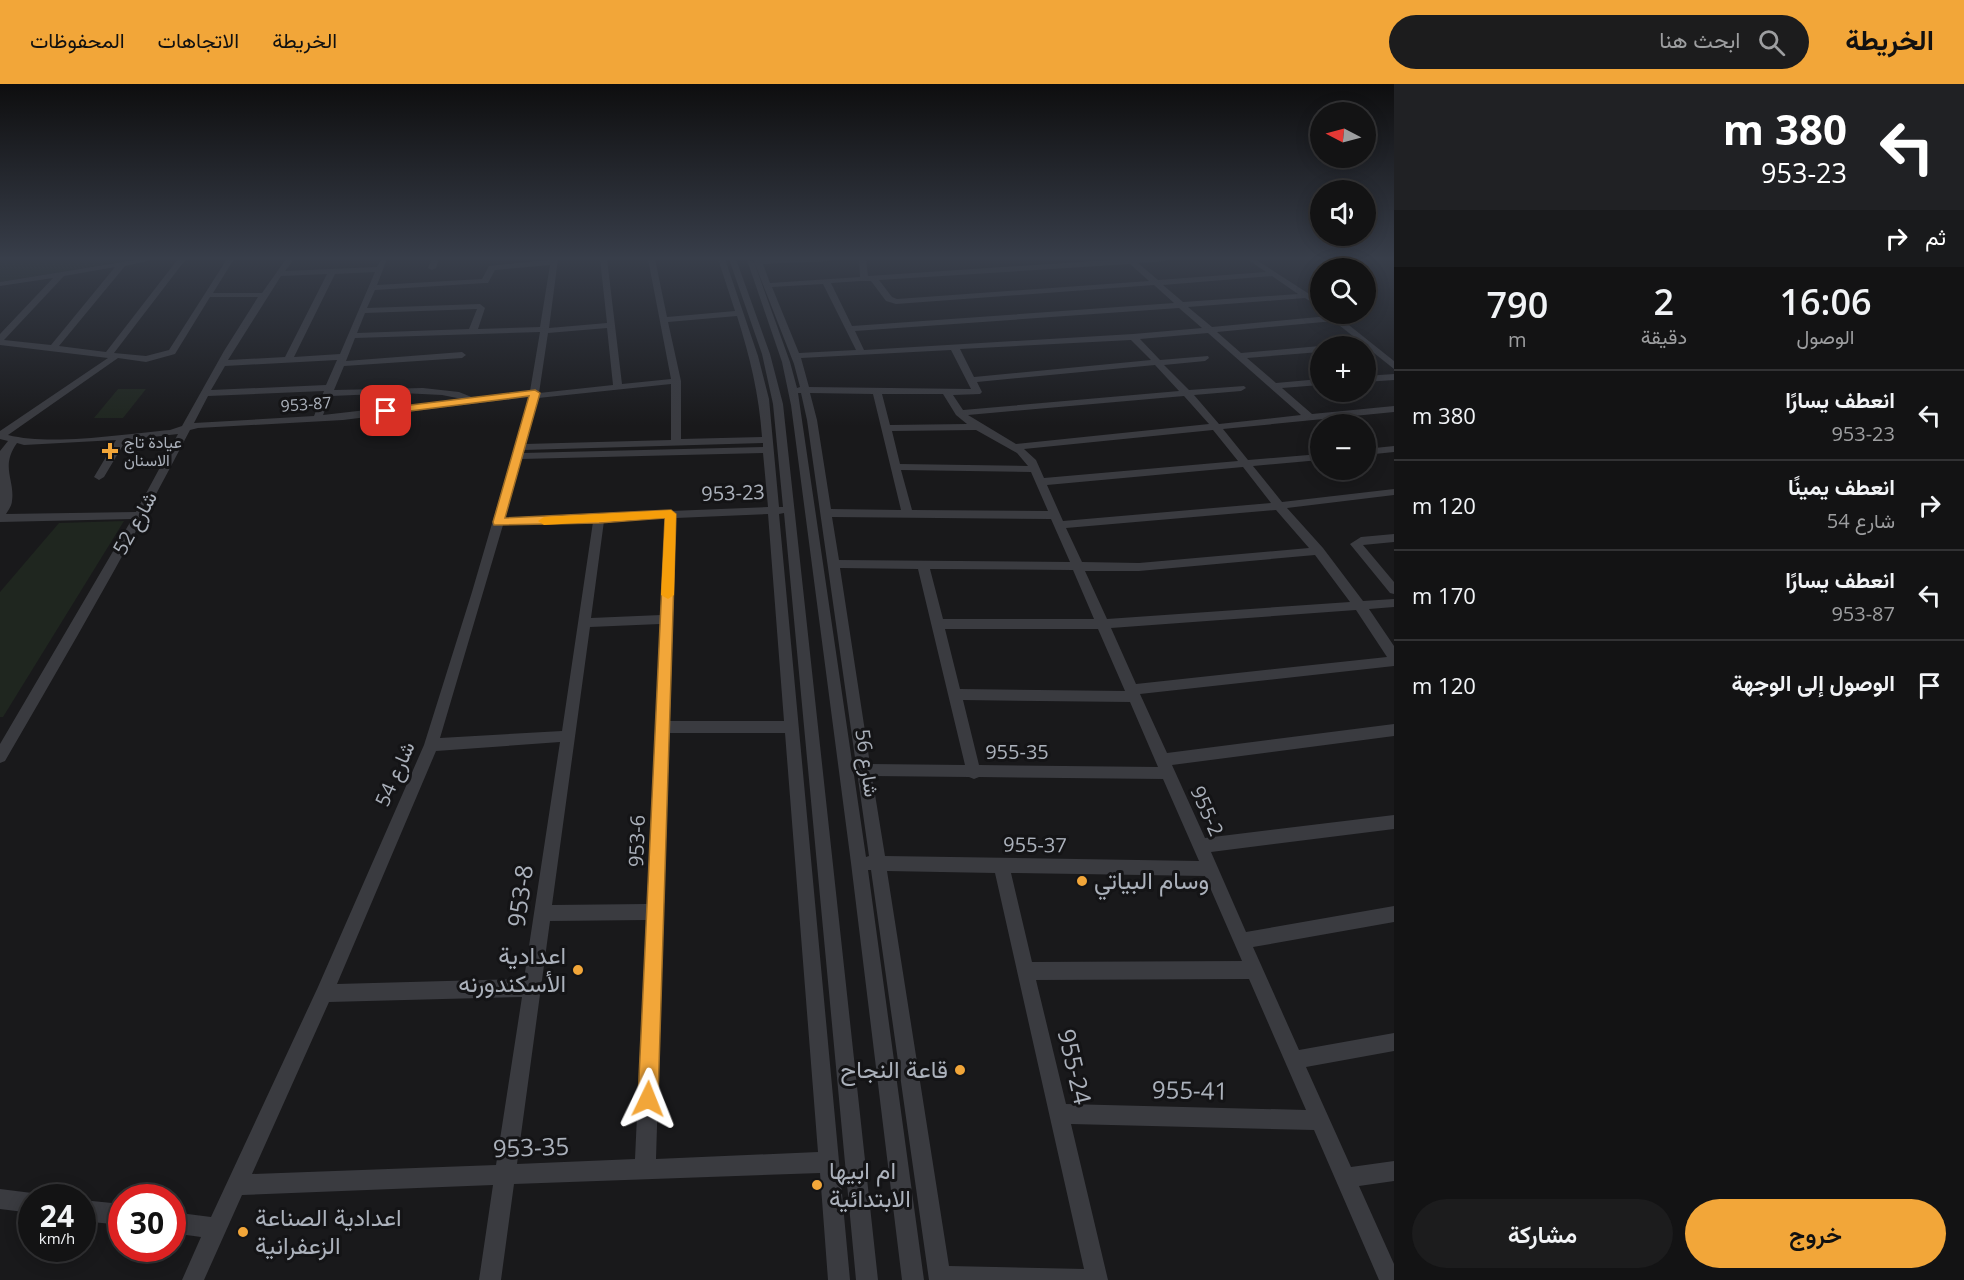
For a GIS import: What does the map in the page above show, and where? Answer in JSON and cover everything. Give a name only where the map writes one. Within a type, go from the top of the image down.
[{"type":"street","points":[[0,340],[23,315]]},
{"type":"street","points":[[53,348],[80,315]]},
{"type":"street","points":[[0,436],[112,355],[141,315]]},
{"type":"street","points":[[0,340],[146,359],[171,352],[194,315]]},
{"type":"street","name":"شارع 52","points":[[0,757],[141,515],[186,428],[251,315]]},
{"type":"street","points":[[288,360],[311,315]]},
{"type":"street","points":[[317,419],[360,315]]},
{"type":"street","points":[[473,331],[479,315]]},
{"type":"street","name":"شارع 54","points":[[193,1280],[324,993],[391,833],[431,746],[535,394],[546,315]]},
{"type":"street","points":[[610,315],[618,388]]},
{"type":"street","points":[[663,315],[676,381],[676,442]]},
{"type":"street","points":[[664,320],[720,315]]},
{"type":"street","points":[[741,315],[762,388],[773,446],[789,509],[867,1280]]},
{"type":"street","points":[[752,315],[771,370],[772,510],[839,1280]]},
{"type":"street","name":"شارع 56","points":[[771,315],[781,349],[799,391],[802,448],[913,1280]]},
{"type":"street","points":[[780,315],[796,356],[799,391],[827,513],[939,1278],[1087,1280]]},
{"type":"street","points":[[842,315],[861,352]]},
{"type":"street","points":[[902,315],[911,335]]},
{"type":"street","points":[[796,356],[861,352],[911,335],[1100,315]]},
{"type":"street","points":[[1192,315],[1310,418]]},
{"type":"street","points":[[849,329],[911,335],[954,347],[1133,337],[1310,319]]},
{"type":"street","points":[[1344,324],[1359,336]]},
{"type":"street","points":[[351,336],[544,330],[611,325]]},
{"type":"street","points":[[1133,337],[1188,394],[1278,506],[1319,551],[1361,605],[1394,656]]},
{"type":"street","points":[[799,391],[946,393],[978,391],[954,347]]},
{"type":"street","points":[[1238,356],[1310,350]]},
{"type":"street","points":[[1376,350],[1394,366]]},
{"type":"street","points":[[223,363],[288,360],[341,361],[462,355]]},
{"type":"street","points":[[972,380],[1205,358]]},
{"type":"street","points":[[1376,378],[1394,377]]},
{"type":"street","name":"953-87","points":[[0,436],[14,441],[68,441],[123,437],[171,433],[197,425],[317,419],[472,400],[676,381]]},
{"type":"street","points":[[1273,386],[1310,383]]},
{"type":"street","points":[[959,413],[1241,388]]},
{"type":"street","points":[[206,393],[442,392],[462,394],[472,400]]},
{"type":"street","points":[[877,392],[908,514]]},
{"type":"street","name":"955-2","points":[[946,393],[952,407],[959,413],[977,427],[1014,447],[1031,460],[1390,1280]]},
{"type":"street","points":[[1347,414],[1394,409]]},
{"type":"street","points":[[1014,447],[1218,429],[1310,418]]},
{"type":"street","points":[[886,428],[977,427]]},
{"type":"street","points":[[99,477],[123,437]]},
{"type":"street","points":[[14,441],[5,452],[2,469],[7,501],[0,516],[141,515]]},
{"type":"street","points":[[518,451],[676,442],[802,448]]},
{"type":"street","points":[[518,451],[773,446]]},
{"type":"street","points":[[1376,450],[1394,448]]},
{"type":"street","points":[[896,467],[1037,476],[1245,465],[1310,458]]},
{"type":"street","points":[[827,513],[1057,520],[1278,506],[1394,492]]},
{"type":"street","name":"953-23","points":[[498,522],[789,509]]},
{"type":"street","name":"953-6","points":[[645,1170],[671,514]]},
{"type":"street","name":"953-8","points":[[490,1280],[599,519]]},
{"type":"street","points":[[1394,538],[1361,541],[1356,544],[1394,590]]},
{"type":"street","points":[[835,564],[1139,567],[1319,551]]},
{"type":"street","points":[[923,565],[974,773]]},
{"type":"street","points":[[937,624],[1102,624],[1394,603]]},
{"type":"street","points":[[584,623],[667,619]]},
{"type":"street","points":[[954,694],[1133,693],[1394,660]]},
{"type":"street","points":[[663,727],[791,728]]},
{"type":"street","name":"955-35","points":[[865,770],[974,773],[1165,767],[1394,730]]},
{"type":"street","points":[[431,746],[568,736]]},
{"type":"street","points":[[1200,846],[1394,822]]},
{"type":"street","name":"955-37","points":[[859,863],[1210,869]]},
{"type":"street","name":"955-24","points":[[1000,866],[1098,1280]]},
{"type":"street","points":[[543,913],[655,912]]},
{"type":"street","points":[[1241,941],[1394,914]]},
{"type":"street","points":[[1025,971],[1254,970]]},
{"type":"street","points":[[324,993],[532,988]]},
{"type":"street","points":[[1293,1059],[1394,1042]]},
{"type":"street","name":"955-41","points":[[1059,1114],[1320,1120]]},
{"type":"street","name":"953-35","points":[[235,1185],[829,1162]]},
{"type":"street","points":[[1346,1178],[1394,1171]]},
{"type":"street","points":[[0,1199],[18,1201]]},
{"type":"street","points":[[186,1224],[217,1228]]},
{"type":"shaded area","points":[[118,389],[146,389],[123,418],[94,418]]},
{"type":"shaded area","points":[[124,521],[3,717],[0,717],[0,592],[59,523]]},
{"type":"slow traffic","points":[[544,521],[671,514],[668,595]]},
{"type":"place","name":"عيادة تاج الاسنان","points":[[110,451]]},
{"type":"place","name":"وسام البياتي","points":[[1082,881]]},
{"type":"place","name":"اعدادية الأسكندورنه","points":[[578,970]]},
{"type":"place","name":"قاعة النجاح","points":[[960,1070]]},
{"type":"place","name":"ام ابيها الابتدائية","points":[[817,1185]]},
{"type":"place","name":"اعدادية الصناعة الزعفرانية","points":[[243,1232]]},
{"type":"route","points":[[386,411],[535,393],[498,522],[671,514],[648,1099]]}]
